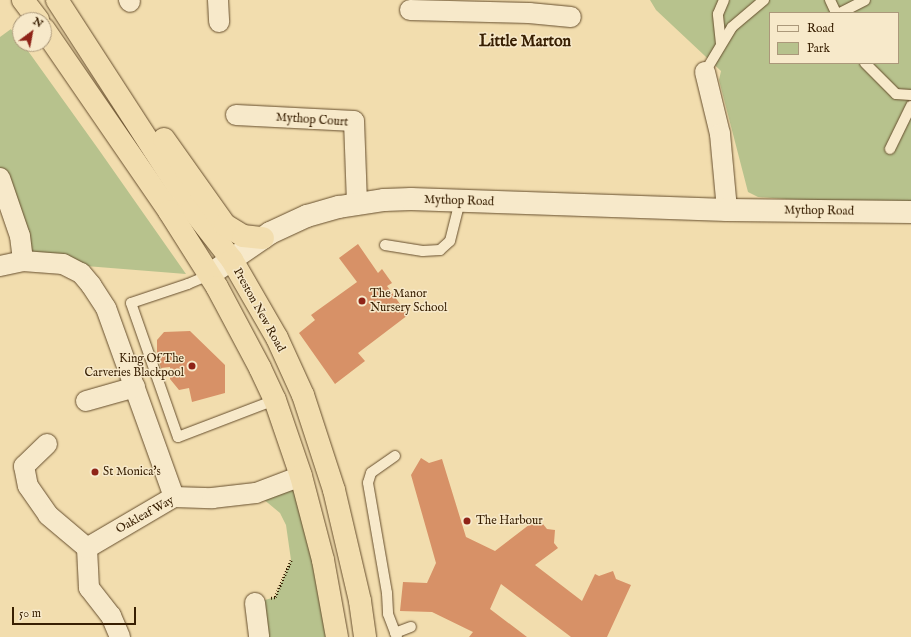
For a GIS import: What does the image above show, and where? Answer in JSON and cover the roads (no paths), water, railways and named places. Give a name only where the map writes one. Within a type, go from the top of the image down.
[{"type":"highway","points":[[23,0],[32,12]]},
{"type":"highway","name":"Preston New Road","points":[[57,0],[192,209],[232,260],[259,304],[303,395],[334,490],[360,602],[365,637]]},
{"type":"highway","points":[[52,40],[136,160],[209,275],[275,400],[301,476],[323,560],[337,637]]},
{"type":"highway","points":[[130,111],[154,124],[224,225],[243,236],[263,238]]},
{"type":"street","points":[[218,0],[219,22]]},
{"type":"street","points":[[410,10],[529,6],[571,17]]},
{"type":"street","points":[[705,72],[720,134],[727,210]]},
{"type":"street","name":"Mythop Court","points":[[236,115],[354,121],[357,204]]},
{"type":"street","points":[[0,178],[20,236],[23,261]]},
{"type":"street","name":"Mythop Road","points":[[209,275],[263,238],[307,216],[357,204],[411,199],[727,210],[911,212]]},
{"type":"street","points":[[0,266],[23,261],[63,264],[81,273],[106,308],[174,497]]},
{"type":"street","points":[[86,401],[135,388]]},
{"type":"street","points":[[47,444],[24,466],[28,486],[48,515],[87,548],[90,588],[111,616],[120,637]]},
{"type":"street","name":"Oakleaf Way","points":[[87,548],[174,497],[212,498],[256,493],[301,476]]},
{"type":"street","points":[[255,603],[259,637]]},
{"type":"lane","points":[[721,44],[718,14],[724,0]]},
{"type":"lane","points":[[705,72],[732,27],[764,0]]},
{"type":"lane","points":[[830,0],[836,12]]},
{"type":"lane","points":[[842,12],[865,0]]},
{"type":"lane","points":[[866,64],[896,94],[911,95]]},
{"type":"lane","points":[[890,149],[911,106]]},
{"type":"lane","points":[[386,245],[423,251],[440,250],[450,241],[460,201]]},
{"type":"lane","points":[[209,275],[131,303],[178,437],[275,400]]},
{"type":"lane","points":[[395,456],[366,473],[387,593],[388,614],[396,635],[411,628]]},
{"type":"place","name":"The Manor Nursery School","points":[[362,301]]},
{"type":"place","name":"King Of The Carveries Blackpool","points":[[192,366]]},
{"type":"place","name":"St Monica's","points":[[95,472]]},
{"type":"place","name":"The Harbour","points":[[467,521]]},
{"type":"district","name":"Little Marton","points":[[525,42]]}]
